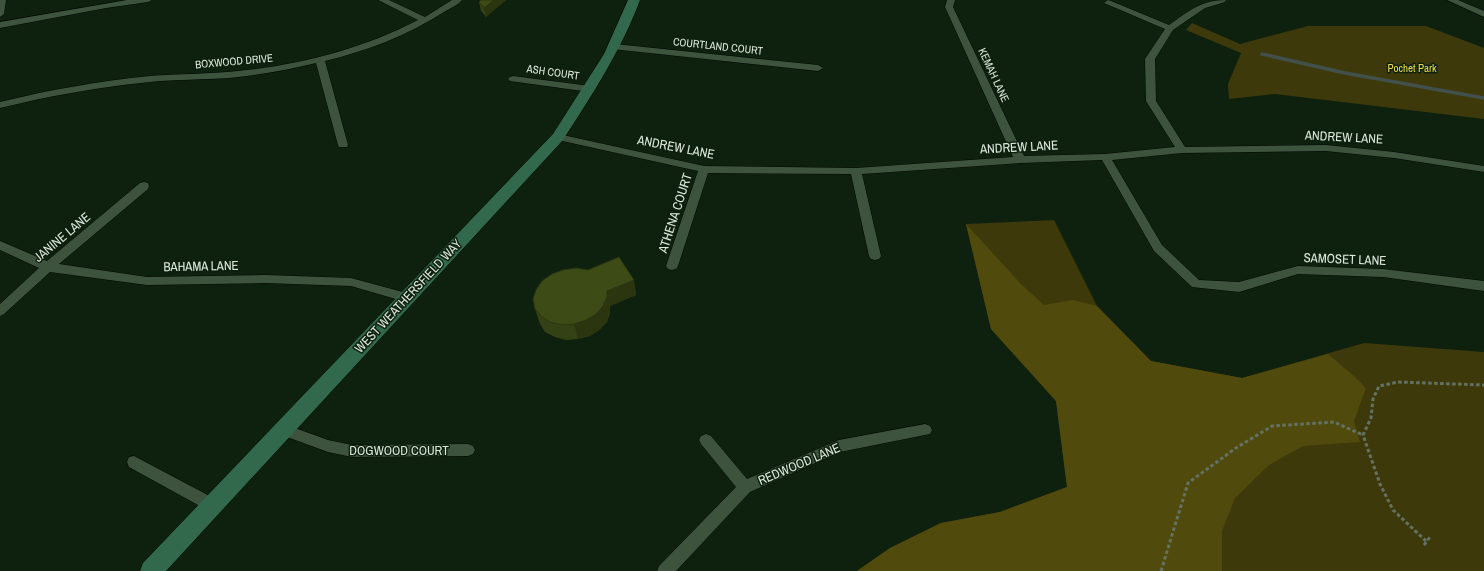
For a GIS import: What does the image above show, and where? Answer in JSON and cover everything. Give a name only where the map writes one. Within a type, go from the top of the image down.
[{"type":"street","points":[[0,14],[2,0]]},
{"type":"street","points":[[0,25],[106,5],[148,0]]},
{"type":"street","points":[[382,0],[425,20]]},
{"type":"street","name":"BOXWOOD DRIVE","points":[[0,105],[65,91],[117,83],[261,71],[320,60],[376,42],[425,20],[458,0]]},
{"type":"street","name":"WEST WEATHERSFIELD WAY","points":[[151,571],[558,136],[590,89],[615,47],[634,0]]},
{"type":"street","name":"KEMAH LANE","points":[[951,0],[949,7],[1020,160]]},
{"type":"street","points":[[1182,150],[1151,101],[1150,59],[1170,28],[1202,6],[1222,0]]},
{"type":"street","points":[[1451,0],[1484,14]]},
{"type":"street","points":[[1108,3],[1170,28]]},
{"type":"street","name":"COURTLAND COURT","points":[[615,47],[818,68]]},
{"type":"street","points":[[320,60],[343,145]]},
{"type":"street","name":"ASH COURT","points":[[513,79],[590,89]]},
{"type":"street","name":"ANDREW LANE","points":[[558,136],[704,169],[856,171],[1020,160],[1105,157],[1182,150],[1326,148],[1394,155],[1484,169]]},
{"type":"street","name":"SAMOSET LANE","points":[[1105,157],[1158,248],[1196,284],[1240,287],[1298,270],[1383,273],[1484,286]]},
{"type":"street","name":"ATHENA COURT","points":[[672,266],[704,169]]},
{"type":"street","points":[[856,171],[875,256]]},
{"type":"street","name":"JANINE LANE","points":[[0,311],[48,267],[144,186]]},
{"type":"street","name":"BAHAMA LANE","points":[[0,245],[48,267],[147,280],[265,279],[350,282],[406,297]]},
{"type":"street","name":"DOGWOOD COURT","points":[[284,430],[328,446],[352,451],[468,450]]},
{"type":"street","name":"REDWOOD LANE","points":[[665,571],[745,487],[839,446],[925,430]]},
{"type":"street","name":"REDWOOD LANE","points":[[706,440],[745,487]]},
{"type":"street","points":[[134,462],[212,505]]},
{"type":"path","points":[[1362,435],[1370,418],[1374,399],[1379,386],[1398,382],[1484,385]]},
{"type":"path","points":[[1161,571],[1188,483],[1236,448],[1272,426],[1334,422],[1362,435],[1380,484],[1393,510],[1426,541]]},
{"type":"path","points":[[1424,545],[1430,538]]},
{"type":"green space","name":"Pochet Park","points":[[1192,23],[1240,44],[1308,26],[1426,26],[1484,48],[1484,119],[1275,94],[1229,99],[1228,84],[1241,53],[1186,30]]},
{"type":"green space","points":[[1054,220],[1097,306],[1151,361],[1242,378],[1364,343],[1484,352],[1484,571],[857,571],[890,548],[941,523],[1000,512],[1067,487],[1056,401],[991,329],[966,224]]},
{"type":"shaded area","points":[[966,224],[1021,284],[1044,305],[1073,300],[1097,306],[1151,361],[1242,378],[1328,354],[1366,388],[1354,421],[1360,442],[1303,446],[1269,465],[1235,498],[1222,531],[1222,571],[857,571],[890,548],[941,523],[1000,512],[1067,487],[1056,401],[991,329]]},
{"type":"building","points":[[481,0],[494,0],[484,8],[479,2]]},
{"type":"building","points":[[619,257],[634,280],[607,291],[607,297],[603,306],[596,314],[586,320],[574,324],[562,325],[550,322],[541,316],[535,309],[533,299],[536,290],[542,281],[552,274],[563,270],[576,268],[588,270]]},
{"type":"waterway","points":[[1262,54],[1345,73],[1484,98]]}]
